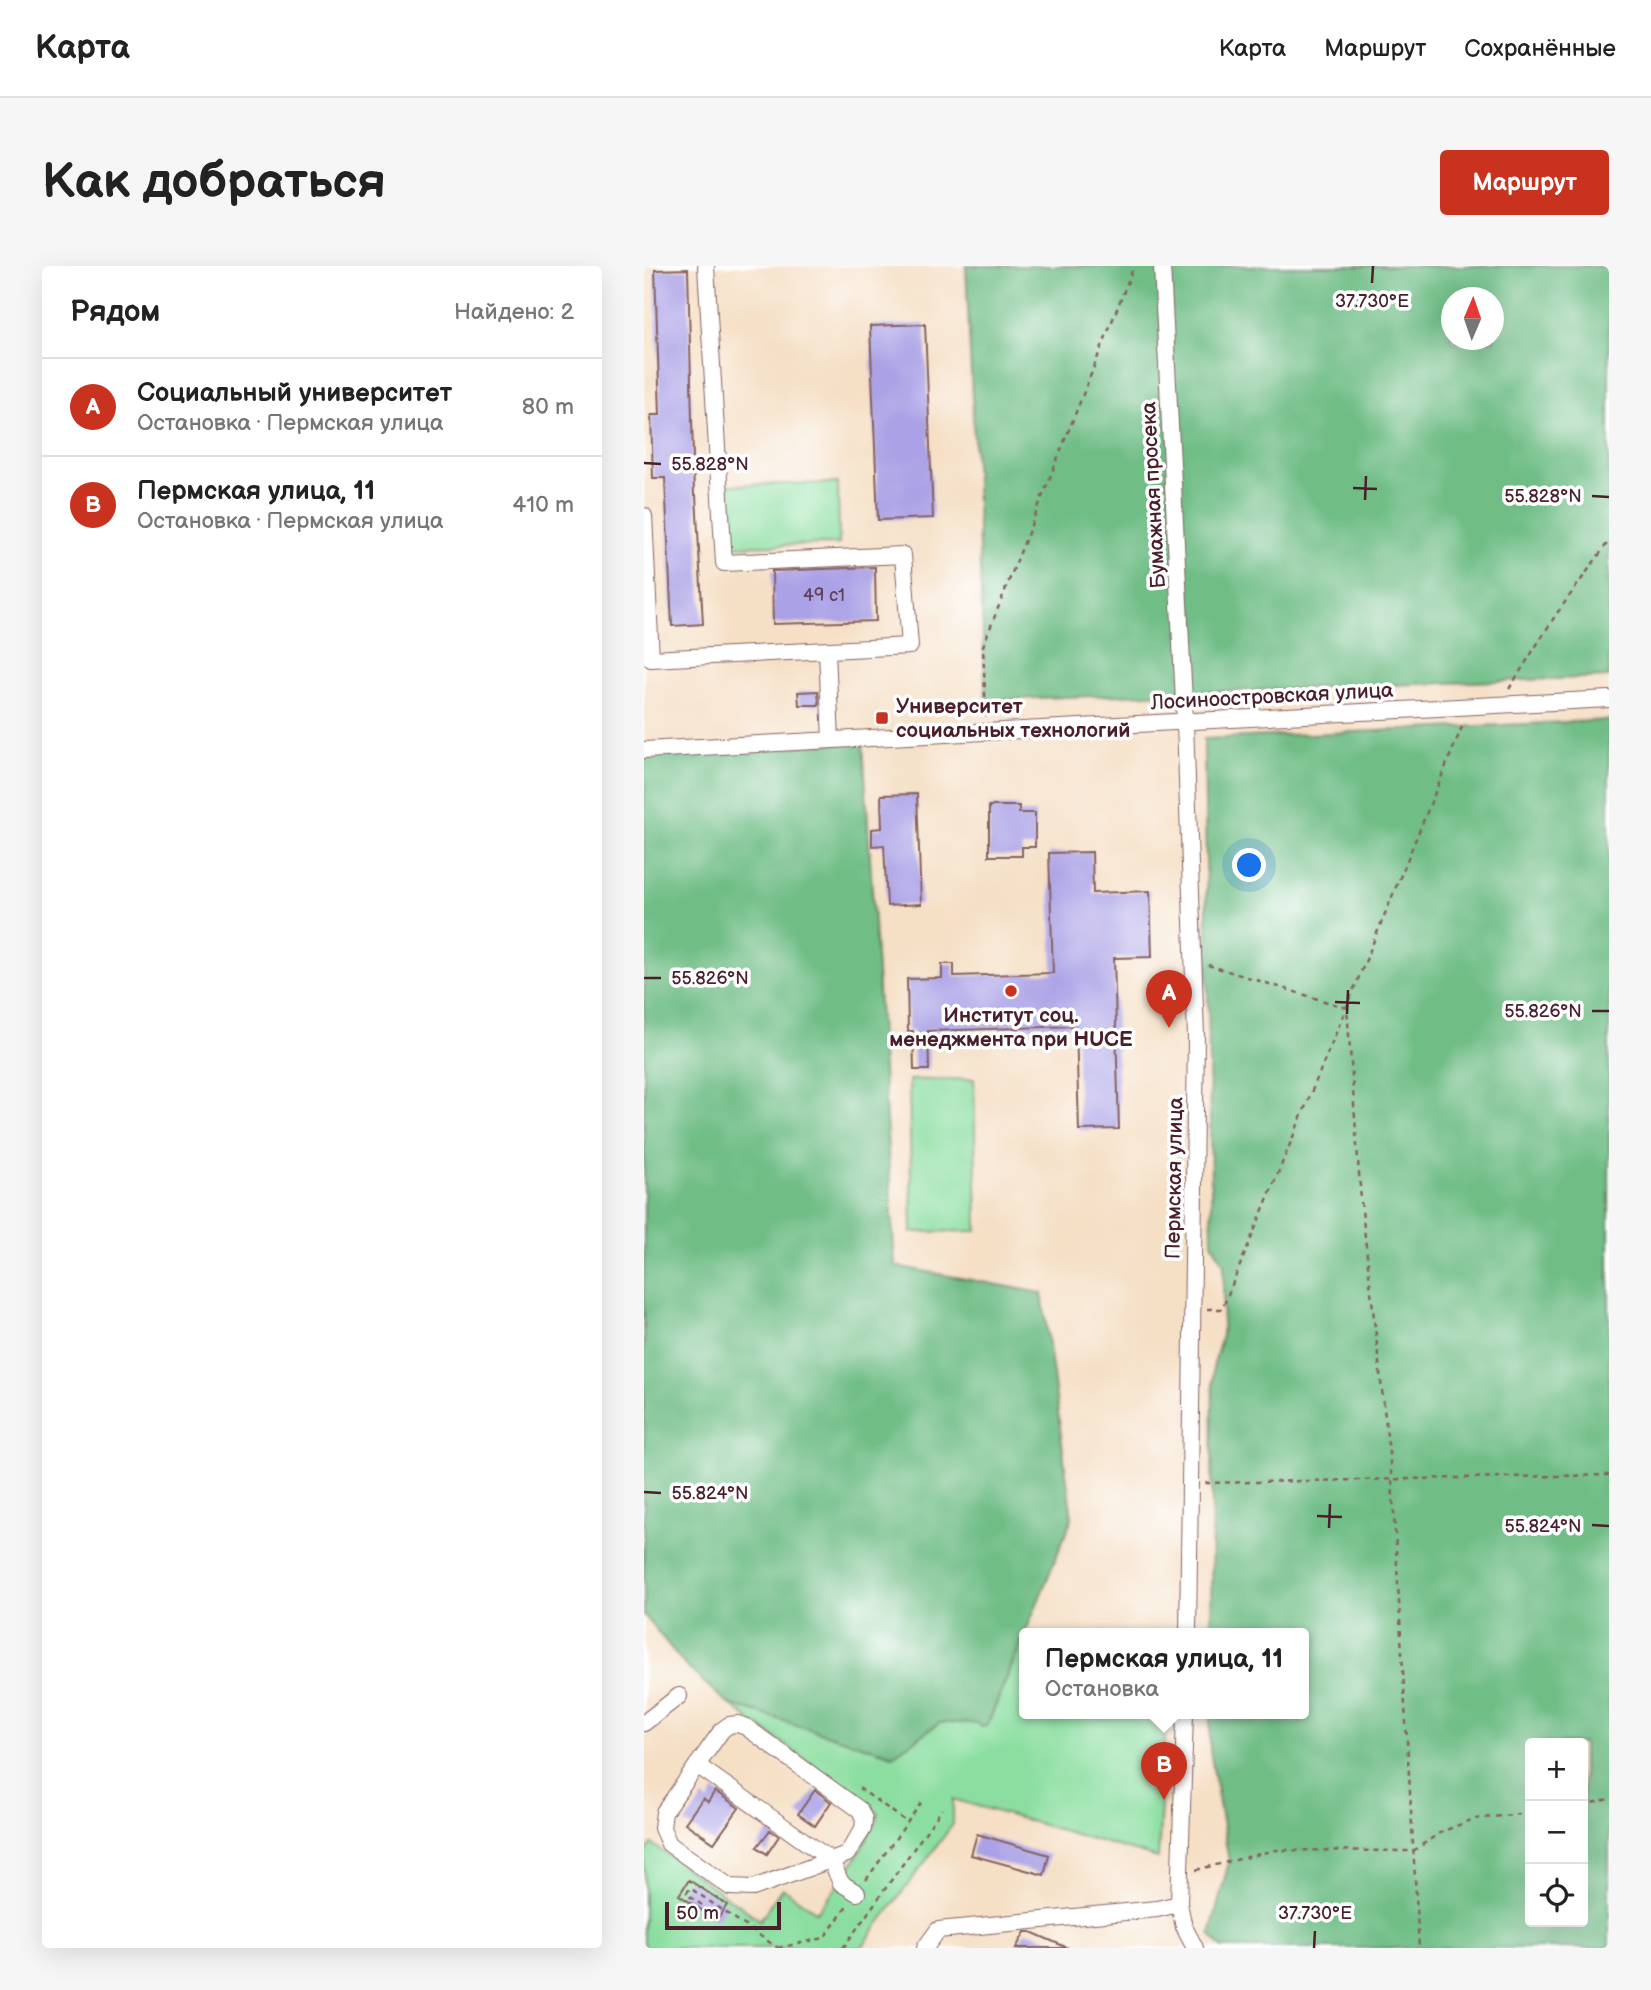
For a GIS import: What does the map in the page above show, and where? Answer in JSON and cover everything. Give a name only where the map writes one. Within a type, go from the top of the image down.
[{"type":"street","points":[[644,516],[652,659],[910,646],[903,555],[723,563],[706,266]]},
{"type":"street","name":"Бумажная просека","points":[[1162,266],[1185,722]]},
{"type":"street","points":[[827,651],[831,740]]},
{"type":"street","name":"Лосиноостровская улица","points":[[644,750],[1609,699]]},
{"type":"street","name":"Пермская улица","points":[[1185,722],[1196,1037],[1188,1628]]},
{"type":"street","points":[[644,1723],[680,1696]]},
{"type":"street","points":[[1185,1719],[1180,1905],[1184,1927],[1195,1948]]},
{"type":"street","points":[[733,1724],[742,1725],[857,1806],[864,1825],[861,1834],[847,1854],[753,1888],[730,1888],[669,1844],[663,1834],[664,1812],[697,1765],[722,1730],[733,1724]]},
{"type":"street","points":[[697,1765],[831,1860],[841,1883],[857,1893]]},
{"type":"street","points":[[925,1948],[938,1930],[1180,1905]]},
{"type":"path","points":[[986,731],[983,646],[1134,266]]},
{"type":"path","points":[[1499,705],[1555,616],[1609,541]]},
{"type":"path","points":[[1194,1308],[1222,1310],[1462,727]]},
{"type":"path","points":[[1194,961],[1346,1008]]},
{"type":"path","points":[[1346,1008],[1361,1201],[1392,1480],[1419,1948]]},
{"type":"path","points":[[1191,1482],[1609,1475]]},
{"type":"path","points":[[1588,1804],[1609,1799]]},
{"type":"path","points":[[843,1948],[942,1809]]},
{"type":"path","points":[[1180,1877],[1195,1870],[1275,1850],[1413,1851],[1441,1832],[1475,1819],[1525,1814]]},
{"type":"path","points":[[702,1905],[687,1894],[690,1888],[778,1948]]},
{"type":"green space","points":[[966,266],[1609,266],[1609,677],[986,700]]},
{"type":"green space","points":[[838,483],[839,544],[728,546],[728,485]]},
{"type":"green space","points":[[1609,720],[1609,1948],[1222,1948],[1210,1934],[1229,1862],[1210,1750],[1210,1719],[1309,1719],[1309,1628],[1211,1628],[1213,1368],[1222,1335],[1224,1264],[1212,1243],[1204,739]]},
{"type":"green space","points":[[863,742],[895,1266],[1042,1293],[1072,1518],[1027,1628],[1019,1628],[1019,1648],[987,1726],[980,1727],[977,1723],[939,1723],[893,1755],[727,1703],[684,1664],[644,1615],[644,754]]},
{"type":"green space","points":[[974,1079],[977,1231],[912,1232],[909,1080]]},
{"type":"green space","points":[[1019,1649],[1019,1719],[1166,1719],[1158,1858],[953,1799],[953,1824],[861,1948],[644,1948],[644,1854],[652,1844],[760,1920],[782,1888],[817,1912],[852,1865],[879,1813],[727,1703],[893,1755],[939,1723],[977,1723],[987,1726]]},
{"type":"building","points":[[688,269],[694,495],[703,624],[672,626],[665,478],[653,478],[651,415],[660,415],[655,270]]},
{"type":"building","points":[[925,324],[933,518],[878,520],[870,326]]},
{"type":"building","points":[[875,567],[876,621],[773,624],[772,571]]},
{"type":"building","points":[[818,691],[819,705],[799,705],[798,692]]},
{"type":"building","points":[[917,794],[921,904],[887,906],[884,845],[872,846],[872,829],[882,828],[881,795]]},
{"type":"building","points":[[989,806],[1019,806],[1019,813],[1035,813],[1035,847],[1022,847],[1022,856],[989,856]]},
{"type":"building","name":"Институт соц. менеджмента при HUCE","points":[[1092,852],[1093,893],[1150,891],[1152,957],[1114,958],[1119,1129],[1079,1130],[1076,1026],[928,1031],[929,1070],[914,1070],[913,1031],[908,1031],[907,979],[942,978],[942,964],[954,964],[954,976],[1053,973],[1049,853]]},
{"type":"building","points":[[815,1790],[831,1802],[815,1826],[798,1814]]},
{"type":"building","points":[[715,1791],[739,1808],[714,1843],[685,1823],[703,1798],[708,1802]]},
{"type":"building","points":[[770,1830],[779,1836],[767,1854],[757,1847]]},
{"type":"building","points":[[977,1834],[1049,1855],[1044,1875],[971,1855]]},
{"type":"building","points":[[689,1880],[727,1905],[717,1920],[679,1895]]},
{"type":"building","points":[[1025,1932],[1031,1932],[1068,1948],[1016,1948]]},
{"type":"place","name":"Университет социальных технологий","points":[[882,718]]},
{"type":"place","name":"Институт соц. менеджмента при HUCE","points":[[1011,991]]},
{"type":"place","name":"Социальный университет","points":[[1169,1028]]},
{"type":"place","name":"Пермская улица, 11","points":[[1164,1800]]}]
